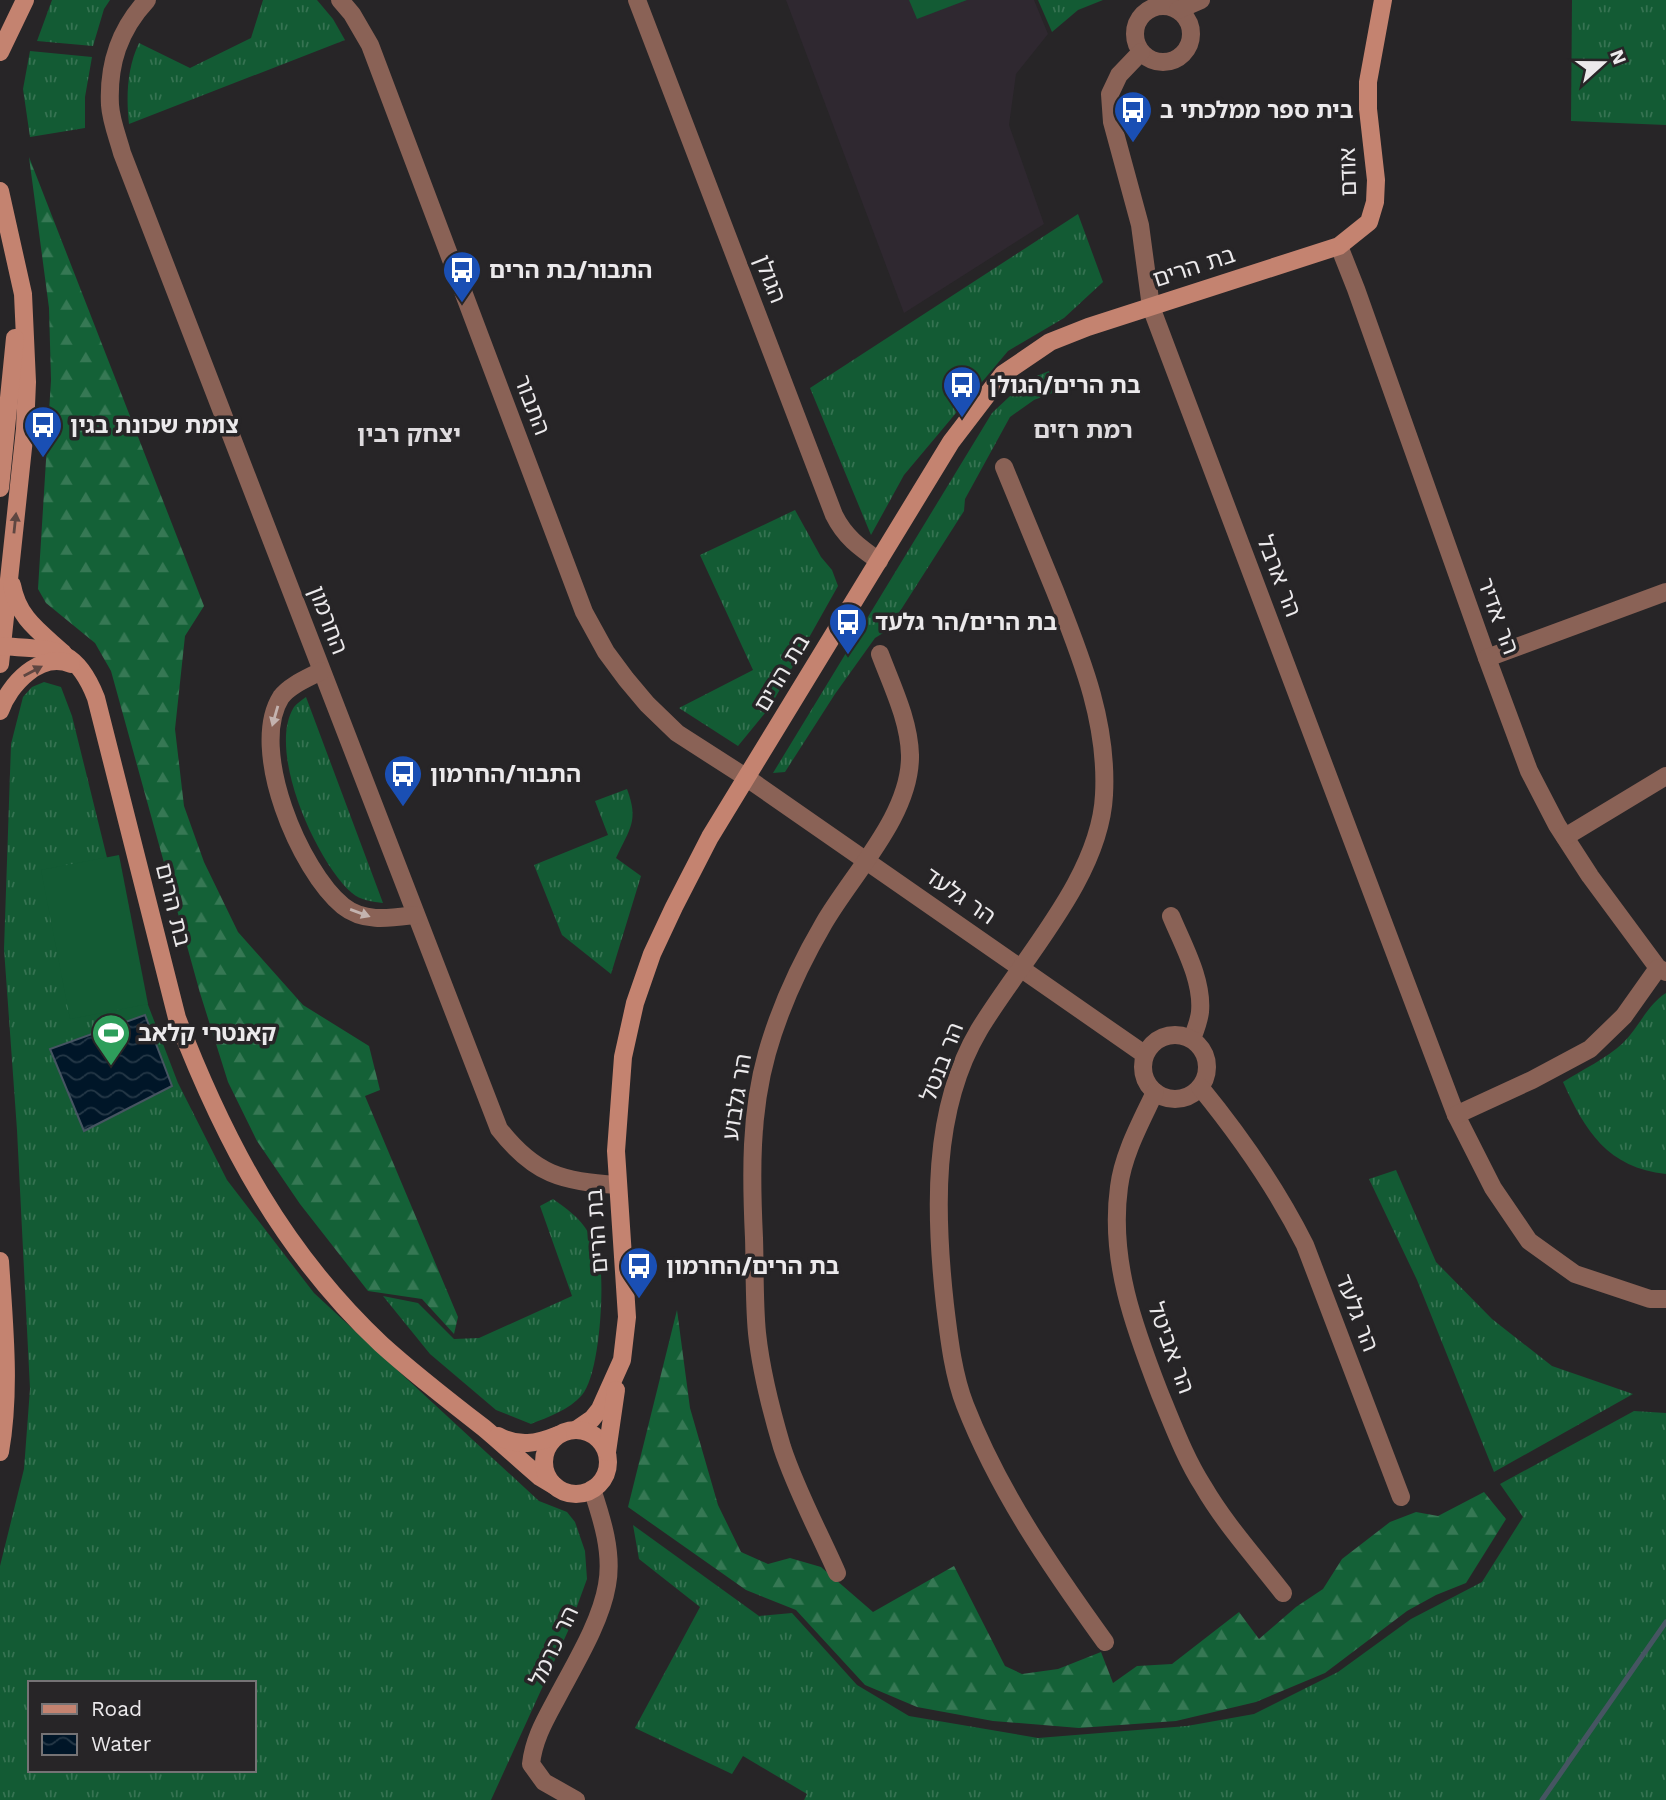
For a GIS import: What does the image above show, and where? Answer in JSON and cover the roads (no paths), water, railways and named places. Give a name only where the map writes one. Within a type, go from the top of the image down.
[{"type":"street","points":[[0,52],[25,0]]},
{"type":"street","name":"החרמון","points":[[147,0],[124,32],[114,53],[110,106],[122,153],[499,1129],[531,1164],[556,1176],[582,1182],[618,1185]]},
{"type":"street","name":"התבור","points":[[340,0],[352,14],[370,45],[584,612],[606,652],[647,704],[677,733],[747,778]]},
{"type":"street","name":"הגולן","points":[[637,0],[834,515],[843,533],[879,561]]},
{"type":"street","points":[[1178,10],[1201,0]]},
{"type":"street","name":"אודם","points":[[1339,246],[1369,222],[1375,202],[1376,180],[1368,109],[1368,82],[1383,0]]},
{"type":"street","points":[[1163,6],[1178,10],[1185,17],[1190,26],[1190,42],[1178,58],[1163,63],[1153,61],[1141,52],[1134,34],[1136,24],[1145,12],[1163,6]]},
{"type":"street","name":"הר ארבל","points":[[1141,52],[1119,75],[1110,94],[1112,122],[1140,225],[1151,307],[1456,1115],[1493,1188],[1529,1241],[1575,1274],[1650,1299],[1666,1299]]},
{"type":"street","points":[[0,191],[23,294],[27,382],[25,429],[0,664]]},
{"type":"street","name":"בת הרים","points":[[576,1430],[592,1419],[600,1409],[622,1360],[627,1317],[616,1151],[623,1057],[635,1003],[652,954],[710,837],[951,442],[1003,374],[1050,342],[1339,246]]},
{"type":"street","name":"הר אדיר","points":[[1339,246],[1529,771],[1590,876],[1662,970]]},
{"type":"street","points":[[0,488],[14,340],[23,294]]},
{"type":"street","name":"הר בנטל","points":[[1004,467],[1082,657],[1101,730],[1104,796],[1099,827],[1089,859],[1071,892],[972,1042],[957,1082],[944,1133],[939,1217],[941,1264],[953,1359],[964,1402],[982,1445],[1032,1539],[1105,1642]]},
{"type":"street","name":"בת הרים","points":[[9,572],[14,596],[21,612],[31,624],[77,663],[96,698],[177,1018],[226,1133],[255,1187],[286,1236],[329,1289],[380,1343],[540,1477],[555,1486]]},
{"type":"street","points":[[1487,658],[1666,592]]},
{"type":"street","points":[[1,646],[63,653]]},
{"type":"street","name":"הר גלבוע","points":[[837,1573],[783,1450],[764,1376],[757,1332],[752,1141],[764,1069],[779,1016],[809,949],[900,803],[908,780],[910,755],[907,733],[900,706],[880,654]]},
{"type":"street","points":[[0,711],[11,689],[22,676],[34,669],[52,662],[67,662],[83,671]]},
{"type":"street","points":[[321,671],[297,683],[282,696],[274,716],[270,741],[274,774],[286,813],[302,849],[321,881],[344,907],[363,916],[382,919],[415,915]]},
{"type":"street","points":[[1565,837],[1666,776]]},
{"type":"street","name":"הר גלעד","points":[[747,778],[1144,1055]]},
{"type":"street","points":[[1171,916],[1193,970],[1198,990],[1200,1012],[1192,1039]]},
{"type":"street","points":[[1456,1115],[1532,1080],[1590,1049],[1624,1016],[1662,970]]},
{"type":"street","points":[[1170,1034],[1192,1039],[1204,1053],[1207,1065],[1206,1076],[1200,1087],[1185,1097],[1175,1099],[1155,1092],[1144,1076],[1142,1065],[1150,1045],[1170,1034]]},
{"type":"street","name":"הר גלעד","points":[[1200,1087],[1227,1120],[1271,1186],[1305,1245],[1401,1497]]},
{"type":"street","name":"הר אביטל","points":[[1155,1092],[1126,1156],[1119,1184],[1116,1226],[1123,1283],[1155,1382],[1202,1486],[1283,1593]]},
{"type":"street","points":[[0,1261],[5,1404],[0,1452]]},
{"type":"street","name":"בת הרים","points":[[607,1452],[618,1372]]},
{"type":"street","name":"בת הרים","points":[[486,1430],[521,1444],[535,1444],[558,1435]]},
{"type":"street","points":[[576,1430],[594,1436],[607,1452],[606,1472],[602,1480],[592,1489],[576,1494],[555,1486],[545,1470],[544,1460],[551,1442],[558,1435],[576,1430]]},
{"type":"street","name":"הר כרמל","points":[[576,1800],[544,1782],[531,1764],[534,1741],[582,1651],[607,1586],[605,1534],[592,1489]]},
{"type":"water","name":"קאנטרי קלאב","points":[[145,1015],[172,1086],[84,1131],[50,1049]]},
{"type":"waterway","points":[[1542,1800],[1666,1622]]},
{"type":"place","name":"בית ספר ממלכתי ב","points":[[1133,144]]},
{"type":"place","name":"התבור/בת הרים","points":[[462,304]]},
{"type":"place","name":"בת הרים/הגולן","points":[[962,419]]},
{"type":"place","name":"צומת שכונת בגין","points":[[43,459]]},
{"type":"place","name":"בת הרים/הר גלעד","points":[[848,656]]},
{"type":"place","name":"התבור/החרמון","points":[[403,808]]},
{"type":"place","name":"קאנטרי קלאב","points":[[111,1067]]},
{"type":"place","name":"בת הרים/החרמון","points":[[639,1300]]},
{"type":"district","name":"רמת רזים","points":[[1083,430]]},
{"type":"district","name":"יצחק רבין","points":[[409,434]]}]
